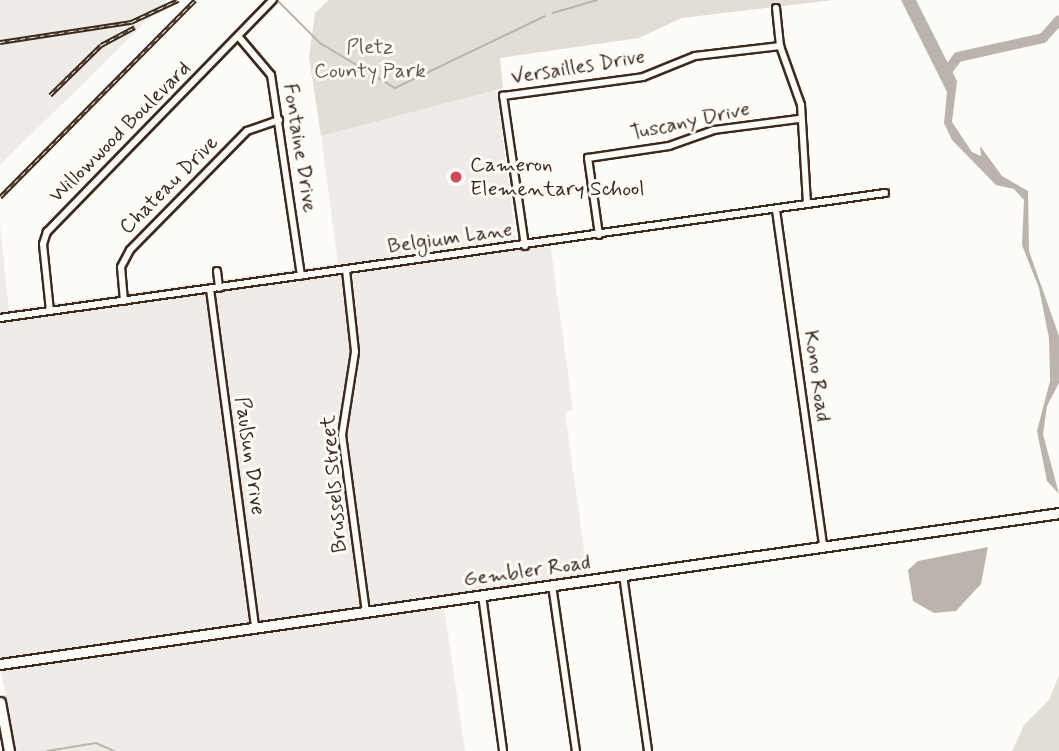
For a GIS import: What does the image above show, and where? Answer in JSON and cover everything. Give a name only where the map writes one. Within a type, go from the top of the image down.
[{"type":"main road","name":"Gembler Road","points":[[0,664],[1059,513]]},
{"type":"main road","points":[[0,702],[9,751]]},
{"type":"street","name":"Willowwood Boulevard","points":[[50,311],[43,244],[47,232],[273,0]]},
{"type":"street","points":[[776,8],[780,46],[799,96],[807,204]]},
{"type":"street","name":"Fontaine Drive","points":[[238,36],[269,70],[279,120],[301,276]]},
{"type":"street","name":"Versailles Drive","points":[[525,246],[503,96],[650,75],[695,56],[780,46]]},
{"type":"street","name":"Chateau Drive","points":[[124,301],[121,267],[130,250],[247,131],[279,120]]},
{"type":"street","name":"Tuscany Drive","points":[[599,235],[588,158],[669,146],[721,129],[800,120]]},
{"type":"street","name":"Belgium Lane","points":[[0,318],[525,246],[885,193]]},
{"type":"street","name":"Kono Road","points":[[776,210],[823,546]]},
{"type":"street","points":[[681,213],[686,223]]},
{"type":"street","name":"Brussels Street","points":[[346,270],[355,352],[342,435],[366,612]]},
{"type":"street","points":[[217,271],[219,288]]},
{"type":"street","name":"Paulsun Drive","points":[[210,289],[255,628]]},
{"type":"street","points":[[623,575],[648,751]]},
{"type":"street","points":[[552,585],[576,751]]},
{"type":"street","points":[[482,595],[503,751]]},
{"type":"shaded area","points":[[0,0],[168,0],[0,165]]},
{"type":"shaded area","points":[[901,0],[916,0],[957,81],[952,122],[972,152],[981,156],[980,146],[1002,176],[1028,191],[1029,251],[1059,336],[1059,383],[1047,406],[1043,434],[1059,494],[1047,481],[1037,431],[1050,381],[1049,338],[1039,288],[1022,245],[1024,200],[1014,189],[996,185],[952,140],[944,123],[947,92]]},
{"type":"shaded area","points":[[496,89],[516,239],[549,235],[573,410],[565,412],[589,586],[444,607],[465,751],[17,751],[0,667],[0,224],[9,310],[338,263],[321,136]]},
{"type":"shaded area","points":[[988,547],[981,584],[956,611],[934,613],[913,601],[908,570],[918,561]]},
{"type":"green space","name":"Pletz County Park","points":[[329,0],[833,0],[682,18],[639,38],[500,58],[503,88],[321,136],[309,57],[315,13]]},
{"type":"green space","points":[[1059,675],[1059,751],[1012,751],[1024,725],[1049,700]]},
{"type":"waterway","points":[[277,0],[320,43],[395,88],[545,16]]},
{"type":"waterway","points":[[553,13],[597,0]]},
{"type":"waterway","points":[[945,74],[958,57],[1043,38],[1059,20]]},
{"type":"waterway","points":[[47,751],[96,743],[114,751]]},
{"type":"railway","points":[[0,42],[131,22],[178,0]]},
{"type":"railway","points":[[0,197],[195,0]]},
{"type":"railway","points":[[50,95],[101,45],[135,27]]},
{"type":"place","name":"Cameron Elementary School","points":[[456,177]]}]
